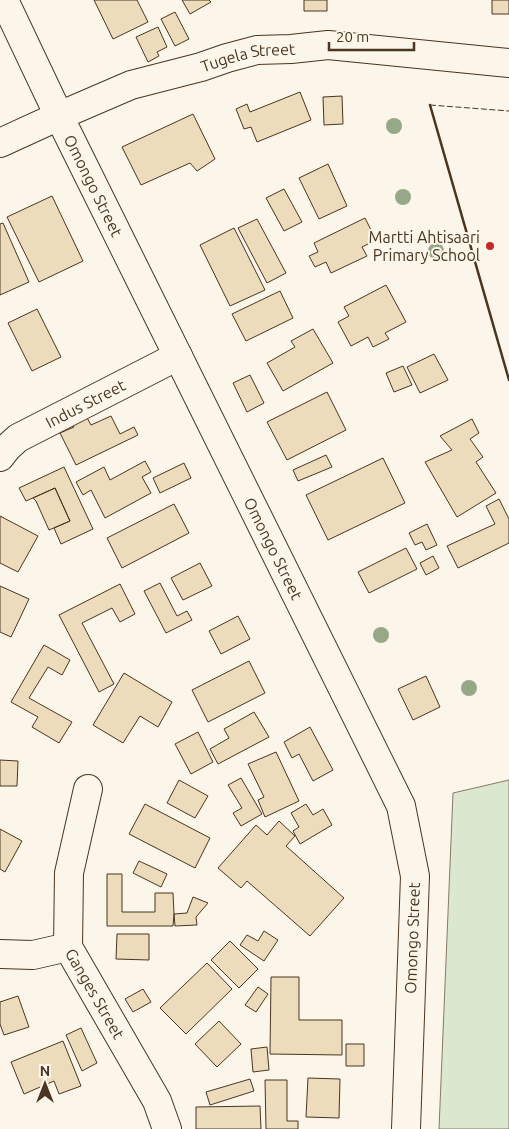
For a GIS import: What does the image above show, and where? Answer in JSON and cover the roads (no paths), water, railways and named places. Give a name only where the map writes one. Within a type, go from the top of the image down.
[{"type":"street","name":"Omongo Street","points":[[4,0],[59,116],[401,806],[415,876],[406,1129]]},
{"type":"street","name":"Tugela Street","points":[[0,143],[131,85],[257,50],[292,49],[328,44],[509,63]]},
{"type":"street","name":"Indus Street","points":[[0,457],[18,438],[178,356]]},
{"type":"street","name":"Ganges Street","points":[[88,789],[69,873],[68,947],[157,1101],[167,1129]]},
{"type":"street","points":[[0,954],[34,955],[68,947]]},
{"type":"place","name":"Martti Ahtisaari Primary School","points":[[490,246]]}]
